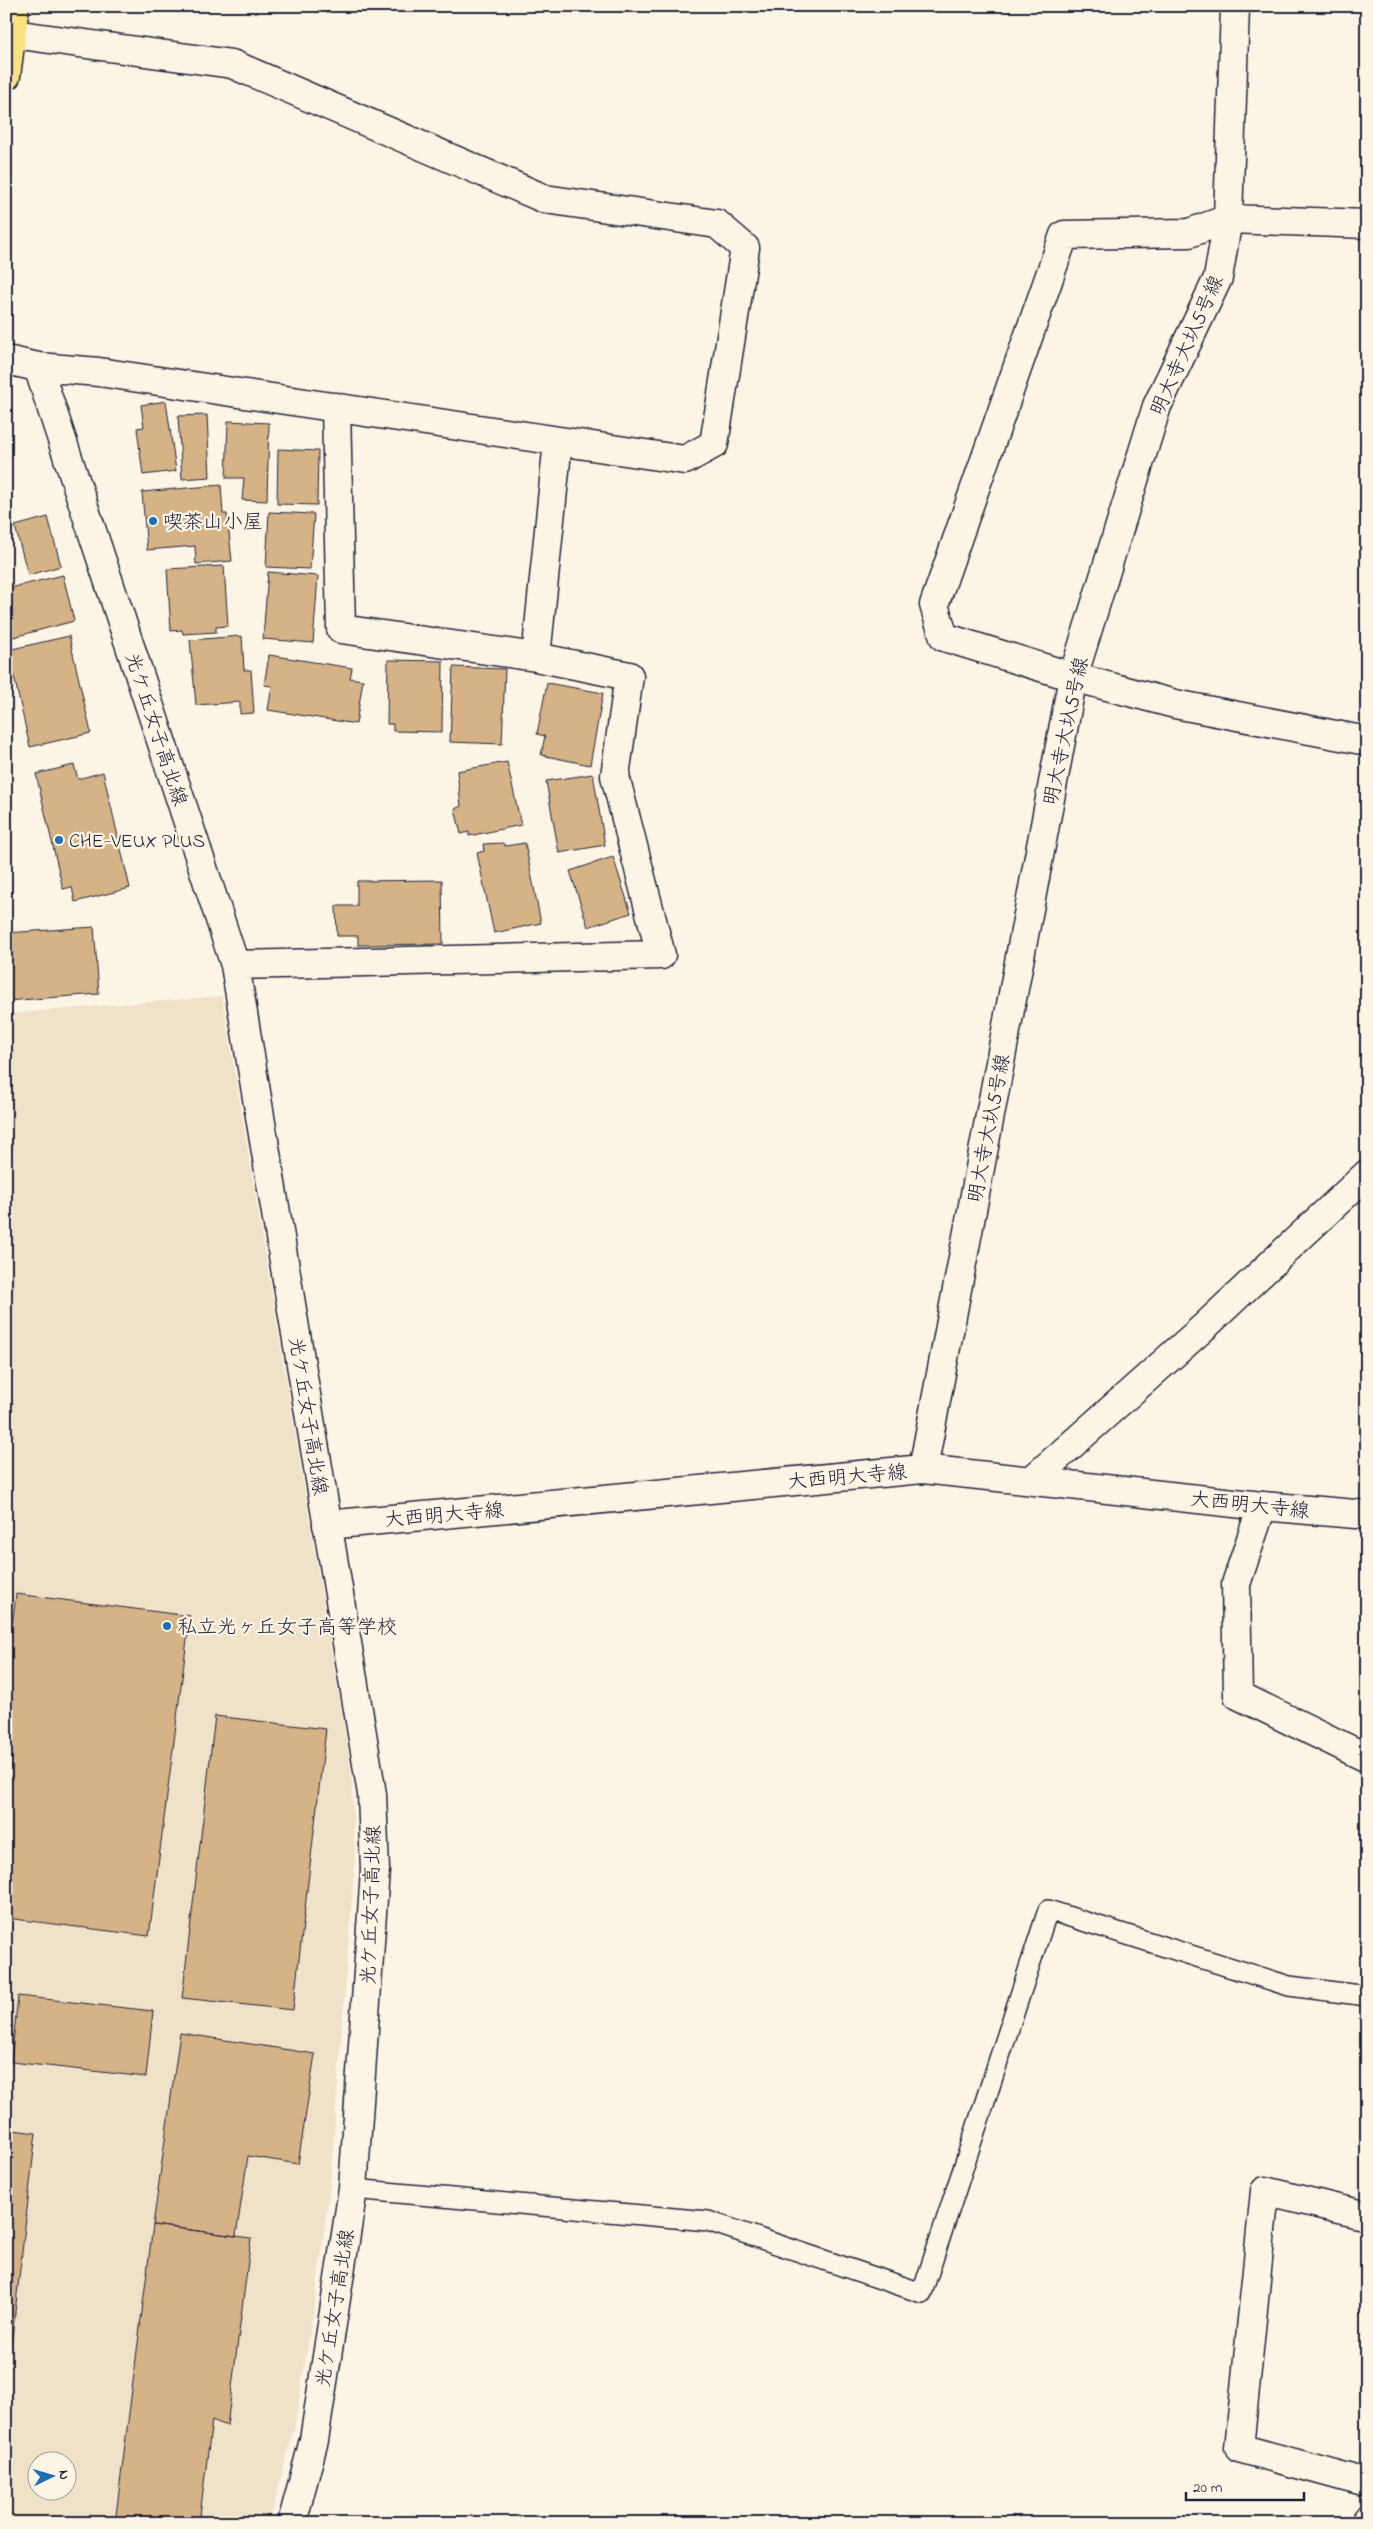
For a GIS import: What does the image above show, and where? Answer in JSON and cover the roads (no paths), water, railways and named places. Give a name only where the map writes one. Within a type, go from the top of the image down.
[{"type":"main road","points":[[6,76],[15,6]]},
{"type":"street","name":"明大寺大圦5号線","points":[[923,1469],[1073,677],[1157,406],[1218,278],[1228,219],[1235,6]]},
{"type":"street","points":[[6,360],[38,367],[99,372],[685,460],[714,444],[745,248],[716,224],[545,199],[232,64],[12,34]]},
{"type":"street","points":[[1367,224],[1228,219],[1189,233],[1064,235],[934,605],[944,637],[1073,677],[1175,704],[1367,741]]},
{"type":"street","name":"光ケ丘女子高北線","points":[[38,367],[235,965],[372,1794],[375,1870],[353,2189],[314,2440],[292,2523]]},
{"type":"street","points":[[235,965],[662,955],[615,776],[629,676],[536,657],[341,629],[336,407]]},
{"type":"street","points":[[536,657],[558,440]]},
{"type":"street","points":[[1032,1480],[1204,1327],[1367,1174]]},
{"type":"street","name":"大西明大寺線","points":[[327,1525],[923,1469],[1262,1506],[1367,1515]]},
{"type":"street","points":[[1262,1506],[1236,1584],[1238,1695],[1367,1758]]},
{"type":"street","points":[[1367,2216],[1265,2190],[1239,2448],[1367,2483]]},
{"type":"lane","points":[[353,2189],[708,2222],[922,2293],[1048,1910],[1289,1986],[1367,1996]]},
{"type":"place","name":"喫茶山小屋","points":[[153,521]]},
{"type":"place","name":"CHE-VEUX PLUS","points":[[59,840]]},
{"type":"place","name":"私立光ヶ丘女子高等学校","points":[[167,1626]]}]
